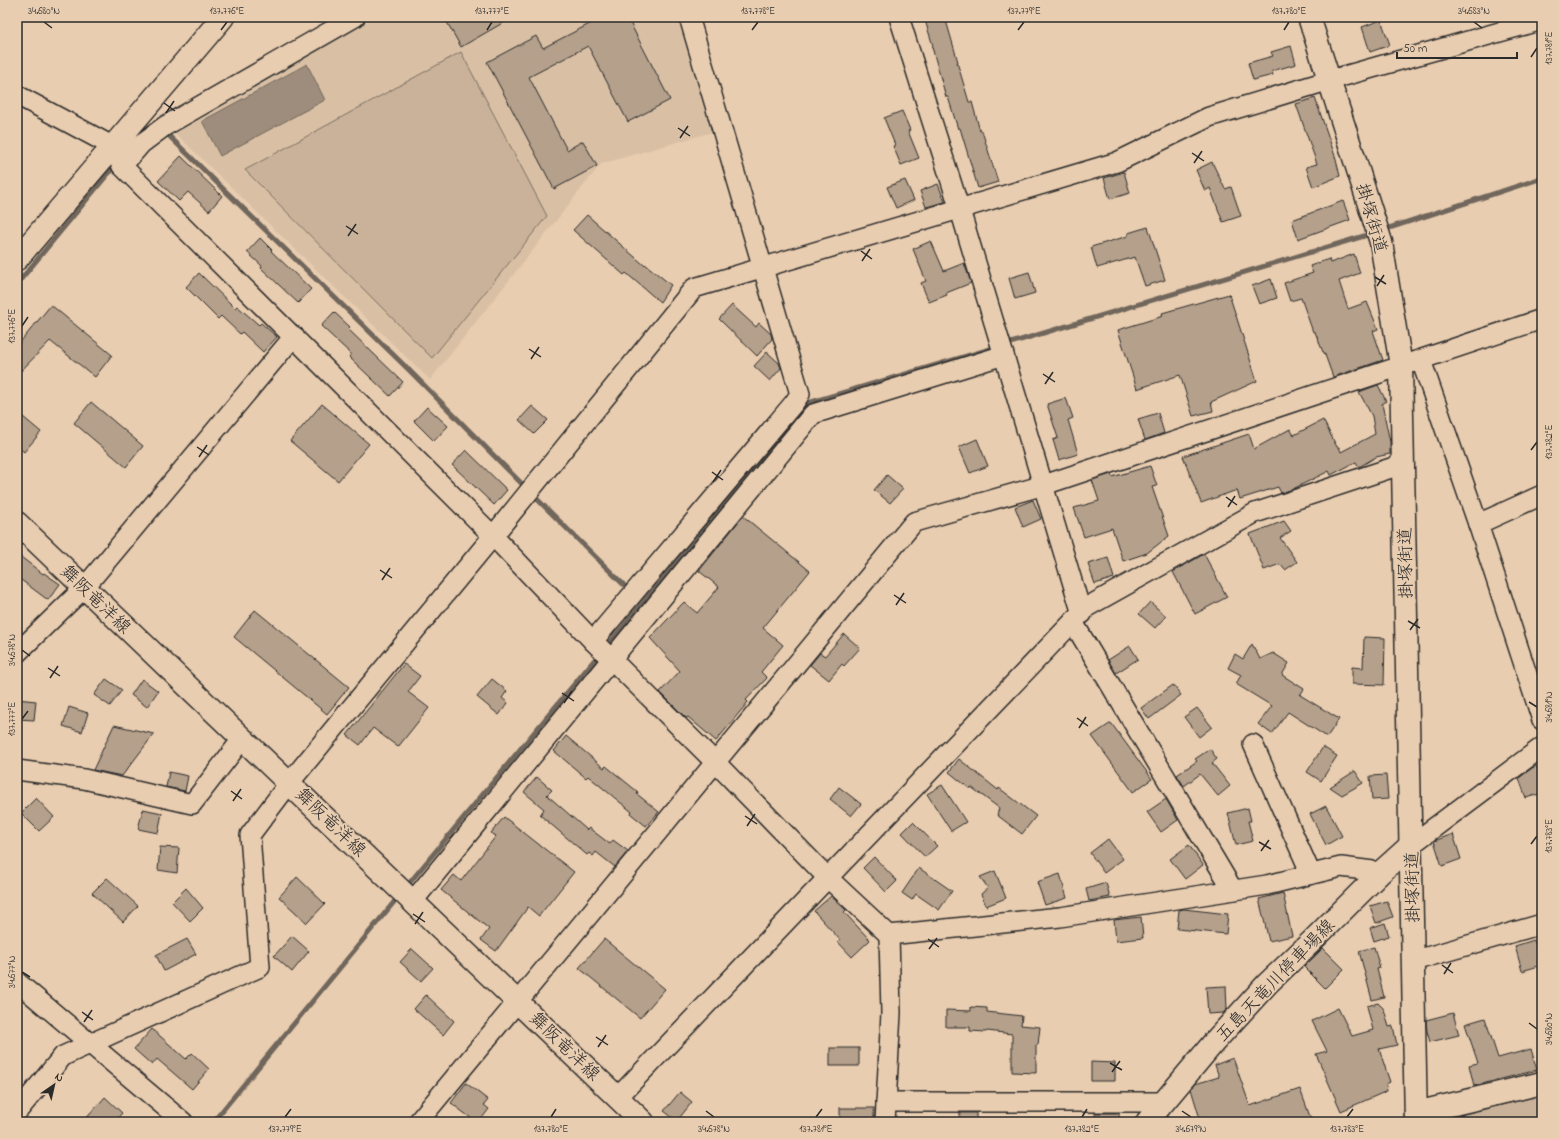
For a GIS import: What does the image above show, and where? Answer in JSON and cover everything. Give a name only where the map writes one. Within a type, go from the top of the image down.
[{"type":"main road","points":[[17,258],[223,17]]},
{"type":"main road","name":"掛塚街道","points":[[1309,17],[1378,233],[1411,363],[1403,464],[1416,1117]]},
{"type":"main road","name":"舞阪竜洋線","points":[[17,523],[290,782],[393,883],[415,902],[643,1122]]},
{"type":"main road","name":"五島天竜川停車場線","points":[[1157,1114],[1215,1041],[1267,984],[1381,872],[1411,845]]},
{"type":"main road","points":[[1416,1117],[1542,1083]]},
{"type":"street","points":[[122,166],[140,144],[165,126],[355,17]]},
{"type":"street","points":[[593,641],[789,409],[800,394],[689,17]]},
{"type":"street","points":[[899,17],[1044,485],[1078,618],[1233,890]]},
{"type":"street","points":[[17,1112],[63,1056],[260,967],[250,835],[290,782],[493,536],[694,288],[1117,162],[1209,117],[1330,80],[1542,20]]},
{"type":"street","points":[[17,96],[112,146],[122,166],[493,536],[593,641],[715,762],[828,878],[888,935],[891,1012],[884,1122]]},
{"type":"street","points":[[418,1122],[914,522],[1044,485],[1542,319]]},
{"type":"street","points":[[17,653],[84,588],[294,336]]},
{"type":"street","points":[[415,902],[813,414],[1002,350]]},
{"type":"street","points":[[1411,363],[1478,524],[1542,720]]},
{"type":"street","points":[[618,1097],[1087,607],[1255,513],[1403,464]]},
{"type":"street","points":[[1478,524],[1542,496]]},
{"type":"street","points":[[17,770],[84,779],[192,804],[243,738]]},
{"type":"street","points":[[1252,744],[1311,874]]},
{"type":"street","points":[[1411,845],[1542,747]]},
{"type":"street","points":[[888,935],[1060,917],[1233,890],[1341,867],[1381,872]]},
{"type":"street","points":[[1413,961],[1542,924]]},
{"type":"street","points":[[17,982],[183,1122]]},
{"type":"street","points":[[886,1102],[1157,1114]]},
{"type":"shaded area","points":[[373,17],[681,17],[716,131],[601,164],[430,380],[175,133],[235,93],[332,38]]},
{"type":"shaded area","points":[[461,52],[547,216],[432,358],[245,170]]},
{"type":"shaded area","points":[[307,64],[325,100],[220,156],[202,121]]},
{"type":"shaded area","points":[[1542,1095],[1542,1122],[1433,1122]]},
{"type":"building","points":[[444,17],[513,17],[461,47]]},
{"type":"building","points":[[603,17],[627,17],[670,100],[628,122],[588,46],[529,77],[567,150],[583,141],[597,166],[554,189],[487,62],[536,36],[543,48]]},
{"type":"building","points":[[924,17],[945,17],[969,102],[972,102],[980,131],[982,131],[998,182],[978,188],[960,128],[958,129],[948,97],[946,97]]},
{"type":"building","points":[[1381,20],[1390,45],[1370,52],[1362,27]]},
{"type":"building","points":[[1291,46],[1296,64],[1272,71],[1273,75],[1253,80],[1248,63],[1273,56],[1271,52]]},
{"type":"building","points":[[1315,98],[1335,156],[1340,176],[1313,187],[1306,167],[1317,164],[1296,104]]},
{"type":"building","points":[[902,111],[919,158],[901,165],[884,118]]},
{"type":"building","points":[[181,156],[222,196],[209,211],[188,192],[179,201],[158,181]]},
{"type":"building","points":[[1212,162],[1225,189],[1231,187],[1241,216],[1223,222],[1210,188],[1205,191],[1196,170]]},
{"type":"building","points":[[1124,172],[1130,193],[1110,199],[1104,178]]},
{"type":"building","points":[[905,180],[914,200],[896,208],[887,187]]},
{"type":"building","points":[[938,184],[945,202],[926,207],[920,191]]},
{"type":"building","points":[[1343,201],[1350,220],[1298,239],[1292,220]]},
{"type":"building","points":[[587,215],[644,265],[645,264],[671,285],[660,302],[626,273],[624,275],[573,230]]},
{"type":"building","points":[[1148,227],[1165,280],[1145,286],[1135,257],[1097,268],[1091,247],[1128,236],[1128,233]]},
{"type":"building","points":[[260,238],[272,250],[271,251],[311,289],[298,303],[261,268],[262,266],[247,252]]},
{"type":"building","points":[[931,241],[944,271],[964,263],[971,283],[929,302],[921,283],[926,281],[913,249]]},
{"type":"building","points":[[1354,254],[1360,273],[1339,281],[1348,309],[1367,302],[1378,329],[1373,331],[1383,360],[1333,377],[1324,352],[1315,332],[1313,332],[1301,298],[1290,301],[1284,283],[1313,273],[1310,266],[1329,259],[1330,263]]},
{"type":"building","points":[[1029,272],[1035,293],[1015,299],[1009,278]]},
{"type":"building","points":[[199,273],[235,308],[237,306],[259,325],[261,323],[277,337],[263,352],[242,332],[240,334],[221,316],[218,319],[186,287]]},
{"type":"building","points":[[1271,279],[1277,298],[1259,304],[1252,286]]},
{"type":"building","points":[[1229,294],[1257,381],[1211,402],[1213,411],[1193,416],[1180,375],[1137,389],[1118,330],[1163,316],[1162,313]]},
{"type":"building","points":[[51,305],[112,355],[95,377],[50,341],[17,375],[17,346]]},
{"type":"building","points":[[732,305],[756,327],[759,323],[771,334],[772,339],[757,356],[719,319]]},
{"type":"building","points":[[334,312],[350,327],[348,329],[403,382],[390,396],[349,357],[351,354],[321,326]]},
{"type":"building","points":[[767,352],[779,363],[781,368],[770,381],[754,366]]},
{"type":"building","points":[[1378,385],[1386,401],[1382,404],[1390,442],[1390,454],[1376,457],[1359,467],[1356,462],[1331,475],[1329,471],[1293,489],[1281,493],[1278,487],[1240,499],[1237,490],[1201,503],[1183,456],[1249,434],[1254,449],[1290,429],[1294,435],[1323,420],[1341,452],[1375,434],[1372,416],[1359,392]]},
{"type":"building","points":[[1066,398],[1073,418],[1068,420],[1078,454],[1059,460],[1053,440],[1058,438],[1047,404]]},
{"type":"building","points":[[91,402],[143,446],[126,467],[74,423]]},
{"type":"building","points":[[322,404],[369,444],[338,481],[290,441]]},
{"type":"building","points":[[532,406],[548,420],[534,434],[519,420]]},
{"type":"building","points":[[427,407],[448,426],[434,441],[414,421]]},
{"type":"building","points":[[17,412],[41,432],[24,452],[17,446]]},
{"type":"building","points":[[1158,413],[1164,433],[1145,440],[1138,419]]},
{"type":"building","points":[[977,439],[988,466],[970,473],[959,447]]},
{"type":"building","points":[[466,450],[507,490],[494,505],[452,465]]},
{"type":"building","points":[[1150,466],[1157,486],[1152,487],[1169,536],[1147,553],[1123,561],[1112,528],[1084,537],[1074,508],[1099,501],[1092,480],[1111,474],[1112,477]]},
{"type":"building","points":[[887,475],[903,489],[890,503],[874,490]]},
{"type":"building","points":[[1033,500],[1041,519],[1023,527],[1015,507]]},
{"type":"building","points":[[743,516],[810,571],[763,628],[783,645],[761,672],[767,678],[746,700],[748,702],[716,741],[688,717],[686,718],[660,692],[680,671],[650,638],[684,602],[697,613],[719,587],[699,571]]},
{"type":"building","points":[[1284,521],[1291,531],[1280,538],[1297,562],[1285,570],[1280,564],[1264,570],[1250,534]]},
{"type":"building","points":[[17,554],[43,574],[44,573],[60,584],[48,600],[17,577]]},
{"type":"building","points":[[1204,554],[1227,597],[1195,614],[1173,572]]},
{"type":"building","points":[[1108,558],[1114,578],[1095,584],[1088,564]]},
{"type":"building","points":[[1150,602],[1166,616],[1155,628],[1139,614]]},
{"type":"building","points":[[255,610],[349,687],[327,714],[234,637]]},
{"type":"building","points":[[844,634],[860,648],[844,666],[842,664],[829,680],[810,665],[820,653],[825,656]]},
{"type":"building","points":[[1364,637],[1385,638],[1384,685],[1352,684],[1352,667],[1363,668]]},
{"type":"building","points":[[1252,644],[1260,659],[1273,653],[1289,663],[1282,675],[1304,689],[1300,695],[1339,719],[1327,737],[1288,712],[1272,734],[1258,724],[1272,706],[1236,684],[1241,675],[1228,668],[1235,654],[1243,659]]},
{"type":"building","points":[[1130,646],[1138,659],[1116,673],[1108,660]]},
{"type":"building","points":[[404,664],[420,676],[408,692],[429,708],[398,747],[373,728],[360,745],[347,735]]},
{"type":"building","points":[[106,679],[122,690],[110,706],[94,695]]},
{"type":"building","points":[[142,679],[158,691],[147,707],[131,695]]},
{"type":"building","points":[[492,679],[507,691],[502,698],[508,703],[499,715],[477,697]]},
{"type":"building","points":[[1173,685],[1181,695],[1149,719],[1141,708]]},
{"type":"building","points":[[17,699],[36,701],[34,720],[17,719]]},
{"type":"building","points":[[69,707],[88,713],[82,732],[63,726]]},
{"type":"building","points":[[1197,708],[1212,727],[1199,737],[1184,717]]},
{"type":"building","points":[[1111,723],[1152,779],[1133,792],[1092,736]]},
{"type":"building","points":[[114,725],[154,734],[122,776],[93,770]]},
{"type":"building","points":[[566,736],[604,768],[606,766],[638,792],[637,794],[659,812],[646,826],[631,814],[632,812],[588,776],[586,778],[554,751]]},
{"type":"building","points":[[1323,747],[1337,756],[1321,781],[1307,772]]},
{"type":"building","points":[[1210,749],[1217,759],[1212,763],[1230,786],[1218,796],[1200,774],[1184,786],[1177,775],[1197,761],[1195,759]]},
{"type":"building","points":[[959,759],[998,790],[999,788],[1036,816],[1022,834],[997,815],[999,808],[971,787],[970,789],[949,772]]},
{"type":"building","points":[[1537,766],[1542,782],[1542,793],[1526,798],[1519,778]]},
{"type":"building","points":[[1355,771],[1363,783],[1342,795],[1330,787]]},
{"type":"building","points":[[169,772],[188,776],[185,791],[166,787]]},
{"type":"building","points":[[1386,775],[1388,799],[1372,800],[1370,776]]},
{"type":"building","points":[[537,777],[552,790],[547,795],[587,830],[589,828],[610,844],[613,840],[628,851],[615,867],[596,852],[593,856],[589,853],[587,855],[540,815],[544,809],[524,792]]},
{"type":"building","points":[[942,785],[966,822],[951,831],[927,794]]},
{"type":"building","points":[[839,787],[861,804],[851,816],[830,799]]},
{"type":"building","points":[[36,798],[54,817],[39,831],[21,813]]},
{"type":"building","points":[[1166,799],[1178,820],[1161,832],[1147,812]]},
{"type":"building","points":[[1326,806],[1342,836],[1326,845],[1310,814]]},
{"type":"building","points":[[1248,808],[1251,821],[1248,821],[1253,841],[1236,845],[1228,813]]},
{"type":"building","points":[[143,809],[162,813],[158,833],[138,829]]},
{"type":"building","points":[[504,817],[574,872],[539,916],[528,907],[496,951],[481,940],[489,929],[441,890],[454,875],[461,881],[496,836],[491,833]]},
{"type":"building","points":[[913,822],[937,846],[925,857],[902,833]]},
{"type":"building","points":[[1453,834],[1461,859],[1442,866],[1434,841]]},
{"type":"building","points":[[1108,839],[1123,859],[1104,873],[1090,853]]},
{"type":"building","points":[[1189,845],[1203,865],[1185,879],[1170,859]]},
{"type":"building","points":[[160,847],[179,848],[177,873],[158,870]]},
{"type":"building","points":[[874,857],[897,881],[886,892],[863,868]]},
{"type":"building","points":[[919,868],[952,891],[939,910],[916,894],[912,900],[902,893]]},
{"type":"building","points":[[995,871],[1006,898],[986,906],[981,894],[988,888],[980,877]]},
{"type":"building","points":[[1060,874],[1067,898],[1045,905],[1037,882]]},
{"type":"building","points":[[297,877],[325,904],[307,923],[279,897]]},
{"type":"building","points":[[107,878],[138,906],[123,922],[92,893]]},
{"type":"building","points":[[1106,883],[1110,897],[1089,901],[1086,889]]},
{"type":"building","points":[[186,888],[203,908],[190,921],[172,902]]},
{"type":"building","points":[[1283,893],[1292,936],[1269,941],[1259,899]]},
{"type":"building","points":[[831,896],[846,910],[844,912],[870,940],[852,957],[838,942],[840,940],[814,911]]},
{"type":"building","points":[[1387,901],[1393,917],[1376,923],[1370,906]]},
{"type":"building","points":[[1184,909],[1228,914],[1226,934],[1177,929],[1179,910]]},
{"type":"building","points":[[1141,917],[1143,938],[1116,941],[1114,920]]},
{"type":"building","points":[[1385,923],[1389,936],[1374,941],[1370,928]]},
{"type":"building","points":[[292,936],[309,951],[292,972],[274,956]]},
{"type":"building","points":[[187,939],[196,954],[164,971],[156,955]]},
{"type":"building","points":[[604,939],[665,989],[640,1018],[579,968]]},
{"type":"building","points":[[1534,940],[1542,965],[1522,971],[1515,946]]},
{"type":"building","points":[[1374,947],[1380,968],[1377,969],[1384,997],[1372,1000],[1359,951]]},
{"type":"building","points":[[1323,948],[1344,969],[1325,988],[1304,967]]},
{"type":"building","points":[[412,949],[433,968],[421,981],[400,962]]},
{"type":"building","points":[[1226,986],[1227,1009],[1223,1013],[1208,1014],[1206,987]]},
{"type":"building","points":[[426,995],[454,1021],[443,1035],[414,1009]]},
{"type":"building","points":[[1378,1003],[1384,1009],[1389,1027],[1393,1026],[1397,1045],[1379,1049],[1390,1082],[1386,1084],[1387,1091],[1341,1111],[1316,1054],[1327,1051],[1312,1021],[1338,1008],[1352,1036],[1373,1030],[1367,1006]]},
{"type":"building","points":[[971,1007],[987,1008],[987,1012],[1022,1016],[1021,1025],[1040,1027],[1038,1045],[1036,1045],[1036,1073],[1012,1072],[1012,1034],[987,1031],[970,1031],[970,1027],[946,1027],[946,1010],[971,1011]]},
{"type":"building","points":[[1453,1013],[1459,1035],[1430,1042],[1426,1020]]},
{"type":"building","points":[[1485,1018],[1498,1058],[1531,1049],[1537,1070],[1474,1086],[1469,1065],[1478,1063],[1465,1024]]},
{"type":"building","points":[[152,1029],[186,1059],[192,1053],[209,1069],[192,1089],[157,1059],[152,1065],[134,1049]]},
{"type":"building","points":[[830,1048],[859,1048],[859,1066],[830,1066]]},
{"type":"building","points":[[1233,1058],[1250,1106],[1300,1089],[1312,1122],[1201,1122],[1191,1089],[1195,1084],[1219,1077],[1215,1065]]},
{"type":"building","points":[[1091,1062],[1115,1063],[1115,1081],[1091,1081]]},
{"type":"building","points":[[466,1083],[488,1100],[484,1105],[489,1109],[479,1122],[476,1122],[451,1103]]},
{"type":"building","points":[[680,1092],[692,1102],[677,1121],[664,1111]]},
{"type":"building","points":[[105,1097],[122,1113],[114,1122],[83,1122]]},
{"type":"building","points":[[840,1108],[874,1108],[874,1122],[840,1122]]},
{"type":"building","points":[[960,1113],[976,1113],[976,1122],[960,1122]]},
{"type":"building","points":[[1095,1113],[1119,1113],[1119,1122],[1095,1122]]},
{"type":"waterway","points":[[165,132],[410,371],[526,488]]},
{"type":"waterway","points":[[17,284],[117,163]]},
{"type":"waterway","points":[[1383,230],[1542,178]]},
{"type":"waterway","points":[[1004,345],[1374,233]]},
{"type":"waterway","points":[[606,647],[808,403],[997,347]]},
{"type":"waterway","points":[[532,494],[630,591]]},
{"type":"waterway","points":[[406,887],[600,653]]},
{"type":"waterway","points":[[213,1122],[399,896]]}]
